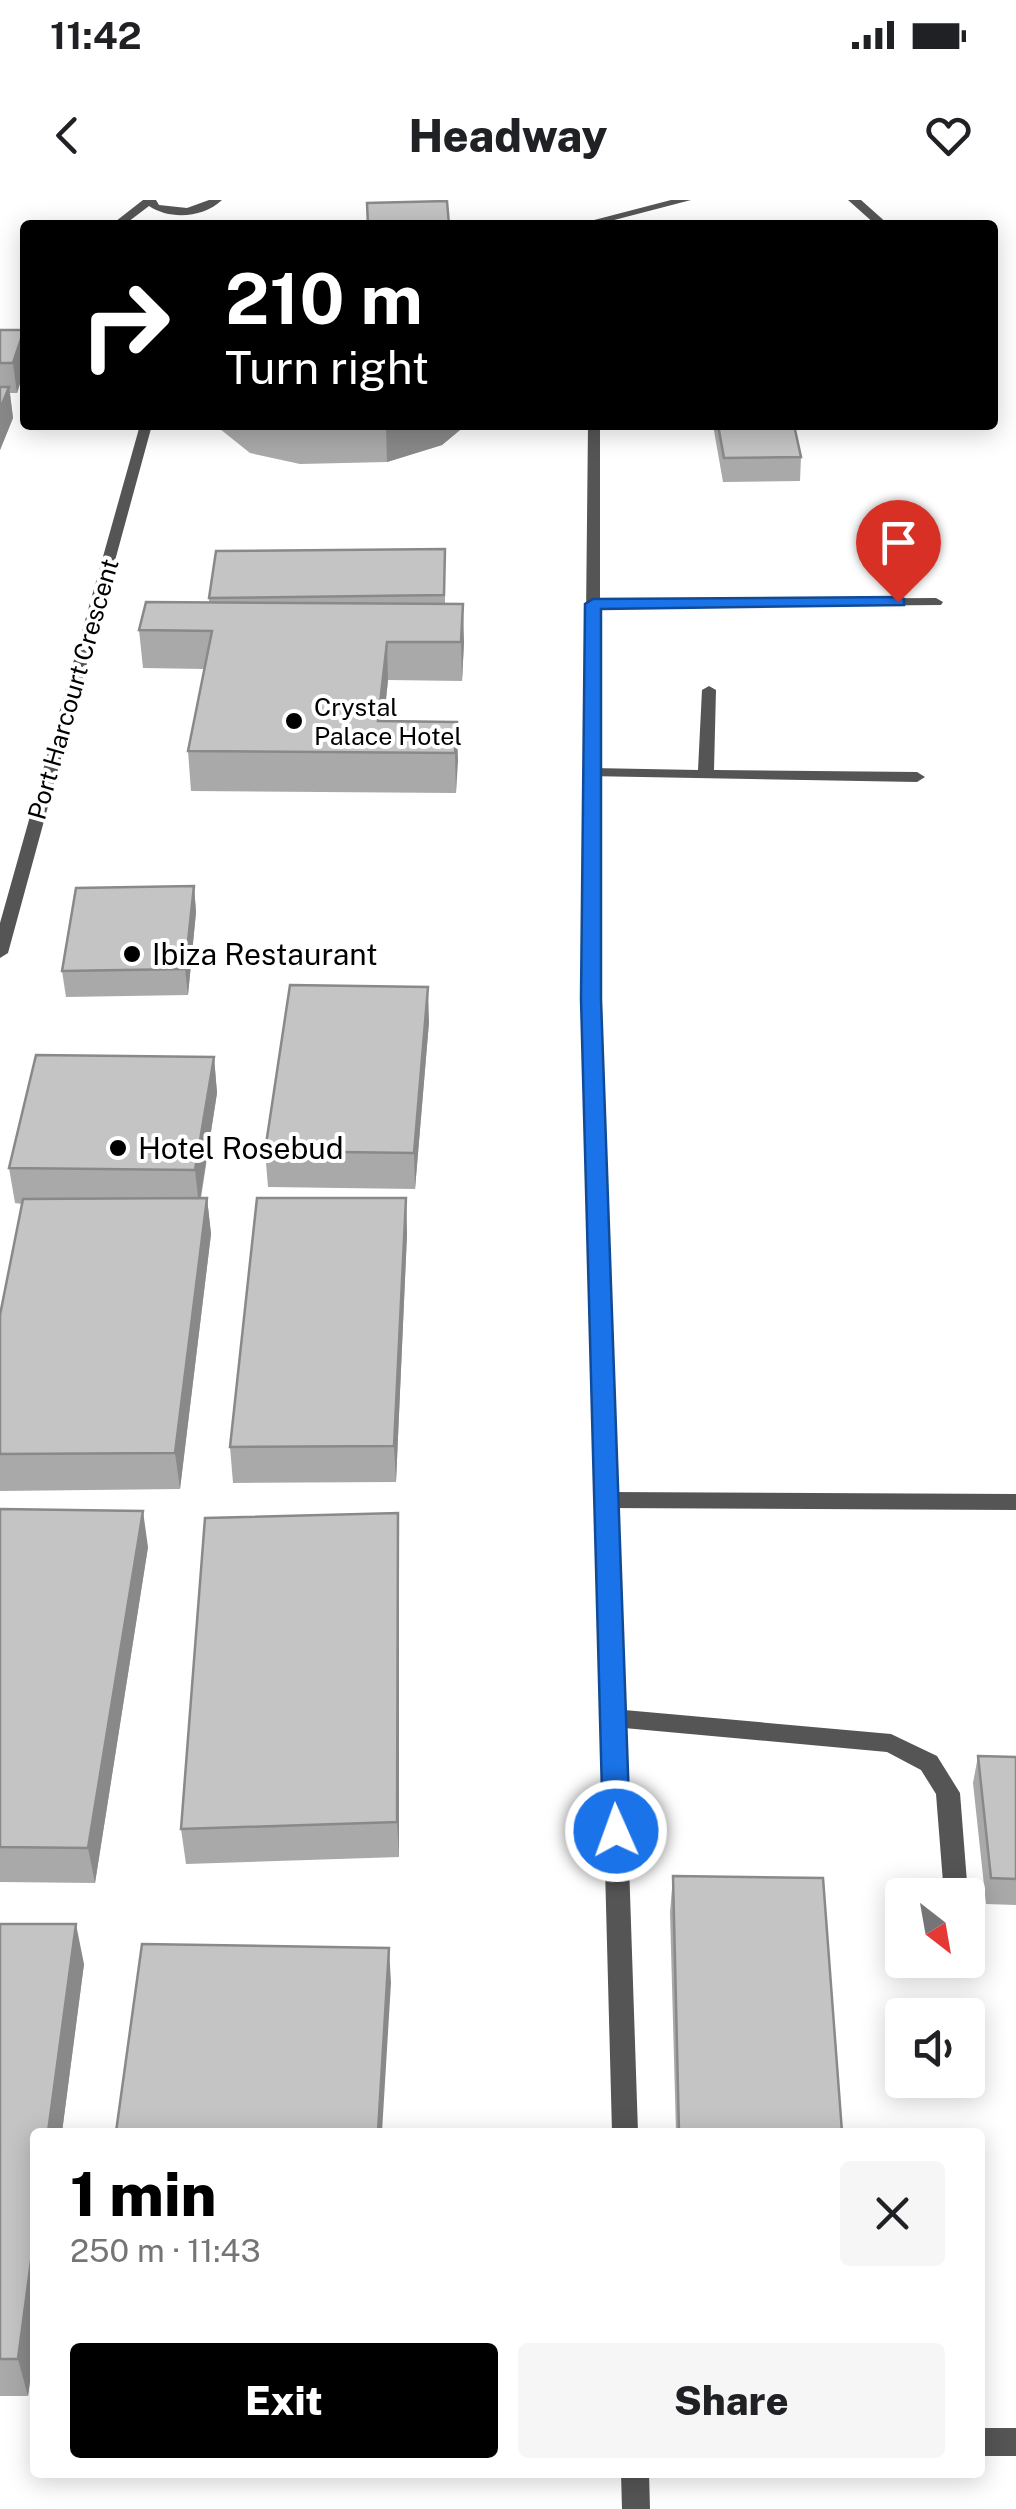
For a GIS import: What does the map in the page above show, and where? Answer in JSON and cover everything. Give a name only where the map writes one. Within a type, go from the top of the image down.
[{"type":"street","points":[[124,220],[150,200],[155,207],[170,211],[204,209],[216,200]]},
{"type":"street","points":[[602,220],[685,200]]},
{"type":"street","points":[[854,200],[876,220]]},
{"type":"street","points":[[159,220],[170,211]]},
{"type":"street","name":"Port Harcourt Crescent","points":[[0,953],[145,430]]},
{"type":"street","points":[[594,430],[591,999],[625,2128]]},
{"type":"street","points":[[593,604],[936,602]]},
{"type":"street","points":[[706,775],[709,690]]},
{"type":"street","points":[[592,774],[917,777]]},
{"type":"street","points":[[606,1500],[1016,1502]]},
{"type":"street","points":[[613,1718],[891,1743],[928,1763],[948,1794],[955,1878]]},
{"type":"street","points":[[985,2442],[1016,2442]]},
{"type":"street","points":[[635,2478],[636,2509]]},
{"type":"building","points":[[447,201],[449,220],[368,220],[367,203]]},
{"type":"building","points":[[0,330],[20,330],[13,363],[0,363]]},
{"type":"building","points":[[0,387],[9,387],[0,409]]},
{"type":"building","points":[[719,430],[795,430],[801,457],[724,458]]},
{"type":"building","points":[[445,549],[444,595],[209,598],[216,551]]},
{"type":"building","points":[[146,602],[463,604],[461,642],[387,642],[378,721],[457,722],[455,753],[188,751],[212,631],[139,630]]},
{"type":"building","name":"Ibiza Restaurant","points":[[194,886],[185,969],[62,971],[76,888]]},
{"type":"building","name":"Hotel Rosebud","points":[[290,985],[428,987],[414,1153],[265,1151]]},
{"type":"building","name":"Hotel Rosebud","points":[[36,1055],[214,1057],[195,1170],[9,1168]]},
{"type":"building","points":[[207,1198],[175,1453],[0,1454],[0,1315],[23,1199]]},
{"type":"building","points":[[257,1198],[406,1198],[394,1446],[230,1447]]},
{"type":"building","points":[[0,1509],[143,1511],[88,1848],[0,1847]]},
{"type":"building","points":[[398,1513],[397,1822],[181,1829],[205,1518]]},
{"type":"building","points":[[978,1756],[1016,1757],[1016,1879],[991,1878]]},
{"type":"building","points":[[673,1876],[823,1878],[842,2128],[679,2128]]},
{"type":"building","points":[[0,1924],[76,1924],[49,2128],[30,2128],[30,2269],[18,2359],[0,2359]]},
{"type":"building","points":[[142,1944],[389,1948],[378,2128],[117,2128]]},
{"type":"place","name":"Crystal Palace Hotel","points":[[294,721]]},
{"type":"place","name":"Ibiza Restaurant","points":[[132,954]]},
{"type":"place","name":"Hotel Rosebud","points":[[118,1148]]},
{"type":"route","points":[[616,1831],[591,999],[593,604],[898,602]]}]
